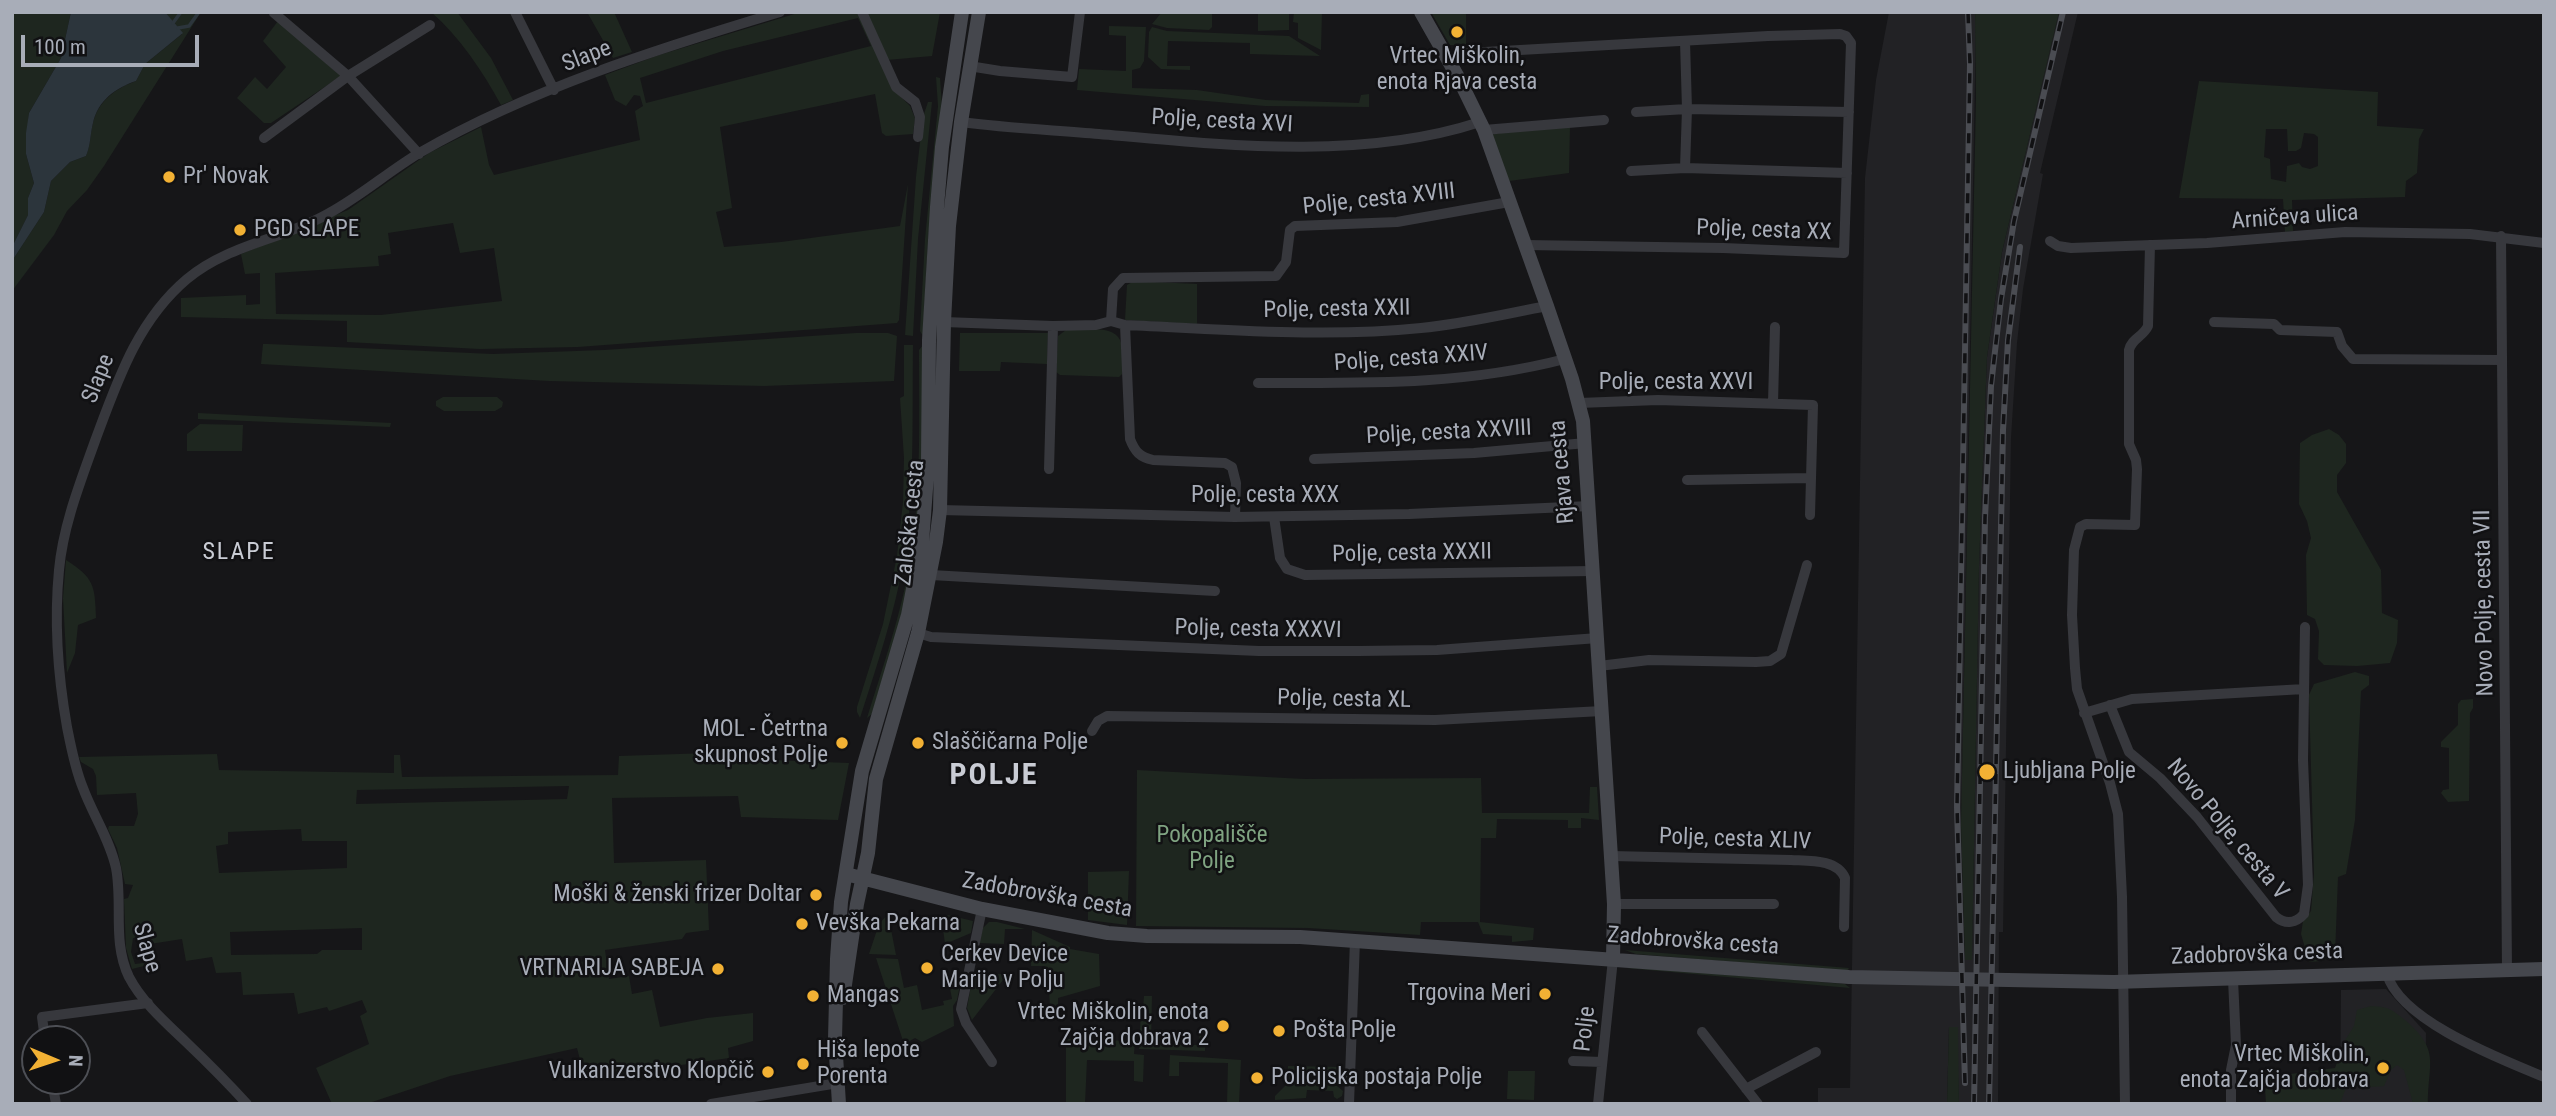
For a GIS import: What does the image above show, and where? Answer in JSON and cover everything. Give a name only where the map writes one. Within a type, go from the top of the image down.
[{"type":"main road","name":"Zaloška cesta","points":[[839,1104],[835,1030],[838,937],[862,771],[908,615],[922,542],[928,462],[929,340],[937,207],[945,121],[962,12]]},
{"type":"main road","name":"Zaloška cesta","points":[[835,1030],[845,992],[857,904],[864,878],[879,764],[918,633],[931,575],[940,510],[949,226],[961,122],[979,12]]},
{"type":"main road","name":"Rjava cesta","points":[[1421,12],[1482,126],[1580,402],[1586,443],[1614,904],[1613,959]]},
{"type":"main road","name":"Zadobrovška cesta","points":[[846,874],[982,909],[1079,929],[1132,935],[1355,940],[1849,977],[2122,982],[2544,969]]},
{"type":"street","points":[[515,12],[554,90]]},
{"type":"street","name":"Slape","points":[[247,1104],[148,1003],[129,976],[118,934],[116,870],[107,841],[82,786],[66,718],[56,608],[59,566],[67,524],[79,485],[116,384],[135,344],[155,313],[186,280],[209,263],[328,214],[379,183],[419,154],[480,122],[554,90],[669,47],[780,12]]},
{"type":"street","points":[[862,12],[896,87],[915,102],[920,117],[918,137]]},
{"type":"street","points":[[969,66],[1072,77],[1080,12]]},
{"type":"street","points":[[274,13],[348,76],[419,154]]},
{"type":"street","points":[[264,138],[348,76],[430,25]]},
{"type":"street","points":[[1448,60],[1467,53],[1768,36],[1846,36],[1851,43],[1847,173],[1685,168],[1631,171]]},
{"type":"street","points":[[1685,41],[1685,168]]},
{"type":"street","points":[[1636,112],[1687,109],[1849,112]]},
{"type":"street","name":"Polje, cesta XVI","points":[[961,122],[1273,145],[1391,142],[1482,126],[1604,120]]},
{"type":"street","name":"Polje, cesta XX","points":[[1525,245],[1844,253],[1847,173]]},
{"type":"street","name":"Polje, cesta XVIII","points":[[1111,321],[1113,289],[1123,278],[1276,276],[1286,262],[1290,230],[1295,226],[1397,222],[1445,216],[1510,202]]},
{"type":"street","name":"Arničeva ulica","points":[[2050,241],[2058,246],[2071,248],[2345,232],[2501,236],[2544,243]]},
{"type":"street","name":"Novo Polje, cesta VII","points":[[2501,236],[2507,971]]},
{"type":"street","points":[[2125,1104],[2118,814],[2105,767],[2077,689],[2072,615],[2074,550],[2080,527],[2086,524],[2134,525],[2137,469],[2129,444],[2129,350],[2131,343],[2145,332],[2148,326],[2150,245]]},
{"type":"street","name":"Polje, cesta XXII","points":[[944,322],[1053,326],[1097,325],[1111,321],[1125,325],[1284,331],[1382,331],[1447,325],[1548,306]]},
{"type":"street","points":[[2214,322],[2274,324],[2280,330],[2337,332],[2342,346],[2353,359],[2502,360]]},
{"type":"street","points":[[1125,325],[1130,439],[1133,448],[1144,458],[1153,460],[1225,463],[1232,467],[1236,483],[1236,517]]},
{"type":"street","points":[[1049,469],[1053,326]]},
{"type":"street","name":"Polje, cesta XXVI","points":[[1773,403],[1775,327]]},
{"type":"street","name":"Polje, cesta XXIV","points":[[1258,383],[1388,384],[1472,378],[1565,359]]},
{"type":"street","name":"Polje, cesta XXVI","points":[[1580,402],[1658,400],[1813,405],[1810,515]]},
{"type":"street","name":"Polje, cesta XXVIII","points":[[1314,459],[1474,453],[1586,443]]},
{"type":"street","points":[[1687,480],[1811,478]]},
{"type":"street","name":"Polje, cesta XXX","points":[[940,510],[1274,517],[1590,506]]},
{"type":"street","name":"Polje, cesta XXXII","points":[[1274,517],[1280,558],[1287,569],[1306,575],[1594,571]]},
{"type":"street","points":[[1599,666],[1649,660],[1756,662],[1775,659],[1781,654],[1807,565]]},
{"type":"street","points":[[931,575],[1215,591]]},
{"type":"street","points":[[2084,713],[2132,699],[2304,688],[2305,627]]},
{"type":"street","name":"Polje, cesta XXXVI","points":[[918,633],[931,637],[1034,643],[1259,651],[1437,650],[1598,638]]},
{"type":"street","name":"Novo Polje, cesta V","points":[[2110,705],[2129,752],[2160,778],[2197,817],[2276,917],[2282,921],[2293,922],[2304,914],[2308,885],[2303,760],[2304,688]]},
{"type":"street","name":"Polje, cesta XL","points":[[1092,731],[1098,720],[1107,716],[1435,720],[1602,711]]},
{"type":"street","name":"Polje, cesta XLIV","points":[[1611,856],[1791,860],[1835,866],[1842,871],[1845,878],[1844,927]]},
{"type":"street","points":[[1614,904],[1774,904]]},
{"type":"street","points":[[982,909],[961,1009],[992,1062]]},
{"type":"street","points":[[1349,1104],[1355,940]]},
{"type":"street","name":"Polje","points":[[1598,1104],[1613,959]]},
{"type":"street","points":[[2387,974],[2399,997],[2426,1019],[2480,1049],[2544,1077]]},
{"type":"street","points":[[2231,1104],[2231,1070],[2236,1045],[2234,978]]},
{"type":"street","points":[[43,1025],[42,1017],[148,1003]]},
{"type":"street","points":[[1702,1032],[1758,1104]]},
{"type":"street","points":[[1746,1089],[1816,1052]]},
{"type":"street","points":[[1573,1061],[1602,1062]]},
{"type":"street","points":[[711,1104],[838,1083]]},
{"type":"shaded area","points":[[71,12],[165,12],[183,33],[145,64],[136,81],[115,91],[104,101],[95,115],[86,156],[70,162],[51,181],[44,212],[12,261],[12,247],[28,215],[28,198],[34,183],[26,154],[29,113],[61,58]]},
{"type":"shaded area","points":[[1889,12],[1975,12],[1976,24],[1961,825],[1965,960],[1972,959],[1979,566],[1987,357],[2002,252],[2059,12],[2078,12],[2040,173],[2043,174],[2023,289],[2017,343],[2011,438],[2003,932],[1999,932],[1998,1104],[1959,1104],[1958,1078],[1949,1027],[1947,1104],[1818,1104],[1818,1088],[1850,1088],[1865,178],[1876,80]]},
{"type":"shaded area","name":"Vrtec Miškolin, enota Zajčja dobrava","points":[[2386,989],[2426,1033],[2425,1104],[2340,1104],[2341,990]]},
{"type":"green space","points":[[12,12],[71,12],[61,58],[29,113],[26,154],[34,183],[28,198],[28,215],[12,247]]},
{"type":"green space","points":[[165,12],[201,12],[104,166],[87,190],[67,211],[54,235],[12,291],[12,261],[44,212],[51,181],[70,162],[86,156],[99,108],[115,92],[136,81],[145,64],[182,34]]},
{"type":"green space","points":[[431,12],[457,12],[491,58],[513,100],[501,105],[487,80],[452,32]]},
{"type":"green space","points":[[587,12],[614,12],[632,52],[613,58]]},
{"type":"green space","points":[[801,12],[858,12],[893,89],[910,106],[915,118],[913,134],[886,136],[882,133],[875,94],[720,127],[732,208],[716,212],[724,247],[900,226],[908,184],[897,323],[578,347],[480,349],[347,342],[347,321],[181,317],[181,298],[246,295],[246,305],[260,304],[260,273],[245,274],[241,254],[348,210],[429,153],[481,127],[489,165],[494,175],[640,140],[635,111],[643,106],[640,96],[634,95],[626,106],[615,100],[605,75],[656,56]],"holes":[[[858,18],[871,46],[646,103],[640,78],[723,51]],[[453,223],[460,253],[494,248],[502,301],[381,315],[276,314],[275,273],[379,266],[378,256],[391,254],[388,233]]]},
{"type":"green space","points":[[865,12],[940,12],[932,56],[887,60]]},
{"type":"green space","points":[[1162,12],[1212,12],[1212,27],[1209,30],[1167,28],[1152,24]]},
{"type":"green space","points":[[1258,12],[1289,12],[1289,30],[1258,31]]},
{"type":"green space","points":[[1294,12],[1322,12],[1321,50],[1298,38],[1298,23],[1293,22]]},
{"type":"green space","name":"Vrtec Miškolin, enota Rjava cesta","points":[[1431,12],[1466,12],[1466,46],[1450,45]]},
{"type":"green space","points":[[1975,12],[2059,12],[2002,252],[1987,357],[1979,566],[1972,960],[1965,960],[1961,825],[1976,98]]},
{"type":"green space","points":[[278,21],[341,76],[271,123],[264,123],[237,98],[255,77],[267,89],[286,67],[263,41]]},
{"type":"green space","points":[[1109,26],[1146,27],[1144,61],[1140,68],[1132,70],[1132,88],[1197,90],[1266,100],[1359,103],[1361,95],[1369,94],[1369,107],[1265,106],[1077,90],[1079,69],[1126,71],[1126,36],[1109,35]]},
{"type":"green space","points":[[1152,27],[1167,31],[1289,36],[1320,56],[1250,54],[1250,43],[1168,41],[1167,66],[1190,66],[1190,70],[1161,69],[1148,57],[1149,32]]},
{"type":"green space","points":[[936,77],[940,78],[942,106],[928,240],[923,336],[920,331],[925,239],[938,106]]},
{"type":"green space","points":[[2199,81],[2378,92],[2377,126],[2424,129],[2419,139],[2417,173],[2406,181],[2405,197],[2292,200],[2293,231],[2285,232],[2283,199],[2179,198]],"holes":[[[2266,129],[2287,129],[2288,151],[2301,148],[2304,133],[2318,137],[2318,166],[2310,169],[2299,163],[2287,166],[2286,182],[2271,179],[2270,159],[2264,157]]]},
{"type":"green space","points":[[928,102],[932,102],[918,239],[913,336],[905,335],[916,177],[923,117]]},
{"type":"green space","points":[[1570,126],[1569,173],[1509,181],[1491,134]]},
{"type":"green space","points":[[1134,281],[1197,284],[1197,324],[1125,320],[1127,285]]},
{"type":"green space","points":[[1096,329],[1116,335],[1122,348],[1122,374],[1119,377],[1060,375],[1056,372],[1058,336],[1066,330]]},
{"type":"green space","points":[[888,333],[897,336],[894,381],[764,386],[549,381],[261,364],[263,344],[493,354],[604,350]]},
{"type":"green space","points":[[960,333],[1048,333],[1047,364],[1001,362],[1000,371],[959,371]]},
{"type":"green space","points":[[904,345],[913,345],[908,532],[891,619],[860,718],[857,707],[883,624],[897,556],[903,502],[904,458],[900,398],[904,396]]},
{"type":"green space","points":[[923,345],[921,499],[914,560],[895,637],[872,714],[867,718],[900,609],[913,542],[918,470],[919,350]]},
{"type":"green space","points":[[443,397],[497,397],[503,402],[502,407],[495,411],[444,411],[436,406],[436,401]]},
{"type":"green space","points":[[198,413],[391,423],[390,427],[198,419]]},
{"type":"green space","points":[[200,424],[243,425],[242,451],[187,451],[187,434]]},
{"type":"green space","points":[[2329,429],[2339,435],[2346,444],[2346,463],[2337,475],[2337,492],[2381,570],[2382,613],[2398,620],[2397,643],[2390,663],[2324,665],[2318,659],[2319,631],[2315,619],[2307,615],[2306,555],[2311,538],[2299,504],[2300,443]]},
{"type":"green space","points":[[66,560],[91,583],[96,618],[78,625],[75,653],[67,673],[63,598]]},
{"type":"green space","points":[[2355,672],[2369,676],[2369,685],[2361,691],[2355,820],[2346,874],[2338,877],[2335,955],[2322,961],[2309,962],[2301,934],[2303,921],[2311,911],[2314,874],[2309,695],[2314,684]]},
{"type":"green space","points":[[2473,699],[2470,713],[2469,801],[2448,802],[2441,793],[2449,789],[2449,748],[2441,747],[2441,742],[2458,725],[2458,704],[2461,700]]},
{"type":"green space","points":[[770,751],[771,760],[849,763],[838,820],[741,817],[738,796],[612,798],[614,863],[706,860],[709,930],[686,933],[682,939],[605,950],[609,979],[629,976],[632,994],[652,990],[660,1027],[753,1013],[753,1041],[728,1048],[729,1058],[585,1079],[577,1048],[450,1076],[366,1104],[332,1104],[316,1068],[369,1044],[360,1016],[367,1012],[362,1000],[329,1011],[327,1007],[298,1014],[294,993],[243,995],[241,972],[216,973],[212,957],[186,961],[182,939],[150,944],[146,939],[133,938],[131,952],[135,964],[152,964],[132,969],[126,948],[124,899],[128,898],[133,885],[125,884],[117,848],[108,829],[109,826],[134,826],[138,814],[136,793],[97,795],[93,769],[81,762],[79,757],[217,754],[219,770],[394,773],[394,755],[400,755],[402,777],[618,775],[619,756]],"holes":[[[569,786],[567,799],[356,804],[357,790]],[[301,829],[302,841],[347,841],[347,868],[219,873],[216,846],[228,844],[228,832]],[[362,928],[362,950],[322,950],[317,954],[231,955],[230,932]],[[577,956],[599,957],[599,960],[567,963],[563,967],[542,970],[542,976],[534,972],[535,966],[543,958]]]},
{"type":"green space","name":"Pokopališče Polje","points":[[1137,770],[1304,779],[1481,778],[1482,813],[1589,813],[1590,787],[1597,787],[1599,820],[1581,818],[1581,828],[1568,828],[1568,820],[1497,819],[1496,838],[1481,838],[1480,922],[1534,928],[1533,940],[1512,942],[1512,936],[1483,934],[1478,922],[1421,922],[1420,935],[1308,928],[1136,926]]},
{"type":"green space","points":[[1129,871],[1127,925],[1088,920],[1088,872]]},
{"type":"green space","points":[[888,914],[896,955],[869,954],[879,924]]},
{"type":"green space","points":[[948,915],[973,921],[971,933],[945,944],[942,921]]},
{"type":"green space","points":[[989,922],[1025,929],[1005,929],[1004,944],[979,943],[983,928]]},
{"type":"green space","points":[[1032,930],[1070,949],[1099,954],[1100,986],[1058,998],[1058,1007],[1050,1008],[1048,972],[1045,972],[1045,966],[1031,966]]},
{"type":"green space","points":[[1625,950],[1849,968],[1847,971],[1636,954]]},
{"type":"green space","points":[[876,958],[898,959],[904,988],[917,985],[922,1010],[944,1005],[943,1001],[952,999],[949,983],[961,980],[953,1006],[954,1026],[922,1042],[915,1038],[904,1044]]},
{"type":"green space","points":[[1626,968],[1845,984],[1850,988]]},
{"type":"green space","points":[[1003,974],[1003,980],[972,1020],[967,1008],[973,975]]},
{"type":"green space","points":[[1144,996],[1152,996],[1151,1044],[1199,1045],[1200,1030],[1206,1030],[1205,1051],[1139,1049]]},
{"type":"green space","name":"Vrtec Miškolin, enota Zajčja dobrava","points":[[2371,1006],[2393,1011],[2424,1040],[2430,1058],[2428,1104],[2413,1104],[2404,1070],[2397,1065],[2391,1070],[2384,1086],[2371,1087],[2360,1081],[2347,1085],[2340,1104],[2266,1104],[2265,1088],[2268,1077],[2335,1068],[2344,1042],[2354,1026],[2357,1010]]},
{"type":"green space","points":[[1949,1027],[1958,1027],[1959,1104],[1947,1104]]},
{"type":"green space","points":[[1066,1039],[1135,1041],[1134,1054],[1144,1055],[1143,1082],[1134,1081],[1134,1061],[1087,1060],[1085,1104],[1066,1104]]},
{"type":"green space","points":[[1170,1055],[1241,1060],[1239,1104],[1227,1104],[1228,1063],[1179,1062],[1179,1076],[1169,1076]]},
{"type":"green space","points":[[1288,1066],[1343,1067],[1339,1078],[1308,1077],[1307,1084],[1337,1086],[1343,1091],[1342,1096],[1337,1099],[1333,1091],[1307,1090],[1306,1098],[1275,1100],[1275,1096],[1287,1084]]},
{"type":"green space","points":[[1508,1071],[1535,1071],[1534,1100],[1507,1099]]},
{"type":"waterway","points":[[173,23],[181,12]]},
{"type":"waterway","points":[[178,28],[189,26],[199,12]]},
{"type":"railway","points":[[1965,1083],[1957,807],[1970,64],[1968,12]]},
{"type":"railway","points":[[1974,1104],[1985,518],[1991,386],[2001,299],[2014,221],[2063,12]]},
{"type":"railway","points":[[1989,1104],[2003,430],[2008,340],[2020,247]]},
{"type":"place","name":"Vrtec Miškolin, enota Rjava cesta","points":[[1457,32]]},
{"type":"place","name":"Pr' Novak","points":[[169,177]]},
{"type":"place","name":"PGD SLAPE","points":[[240,230]]},
{"type":"place","name":"MOL - Četrtna skupnost Polje","points":[[842,743]]},
{"type":"place","name":"Slaščičarna Polje","points":[[918,743]]},
{"type":"place","name":"Ljubljana Polje","points":[[1987,772]]},
{"type":"place","name":"Moški & ženski frizer Doltar","points":[[816,895]]},
{"type":"place","name":"Vevška Pekarna","points":[[802,924]]},
{"type":"place","name":"Cerkev Device Marije v Polju","points":[[927,968]]},
{"type":"place","name":"VRTNARIJA SABEJA","points":[[718,969]]},
{"type":"place","name":"Trgovina Meri","points":[[1545,994]]},
{"type":"place","name":"Mangas","points":[[813,996]]},
{"type":"place","name":"Vrtec Miškolin, enota Zajčja dobrava 2","points":[[1223,1026]]},
{"type":"place","name":"Pošta Polje","points":[[1279,1031]]},
{"type":"place","name":"Hiša lepote Porenta","points":[[803,1064]]},
{"type":"place","name":"Vrtec Miškolin, enota Zajčja dobrava","points":[[2383,1068]]},
{"type":"place","name":"Vulkanizerstvo Klopčič","points":[[768,1072]]},
{"type":"place","name":"Policijska postaja Polje","points":[[1257,1078]]},
{"type":"district","name":"SLAPE","points":[[239,553]]},
{"type":"district","name":"POLJE","points":[[994,776]]}]
